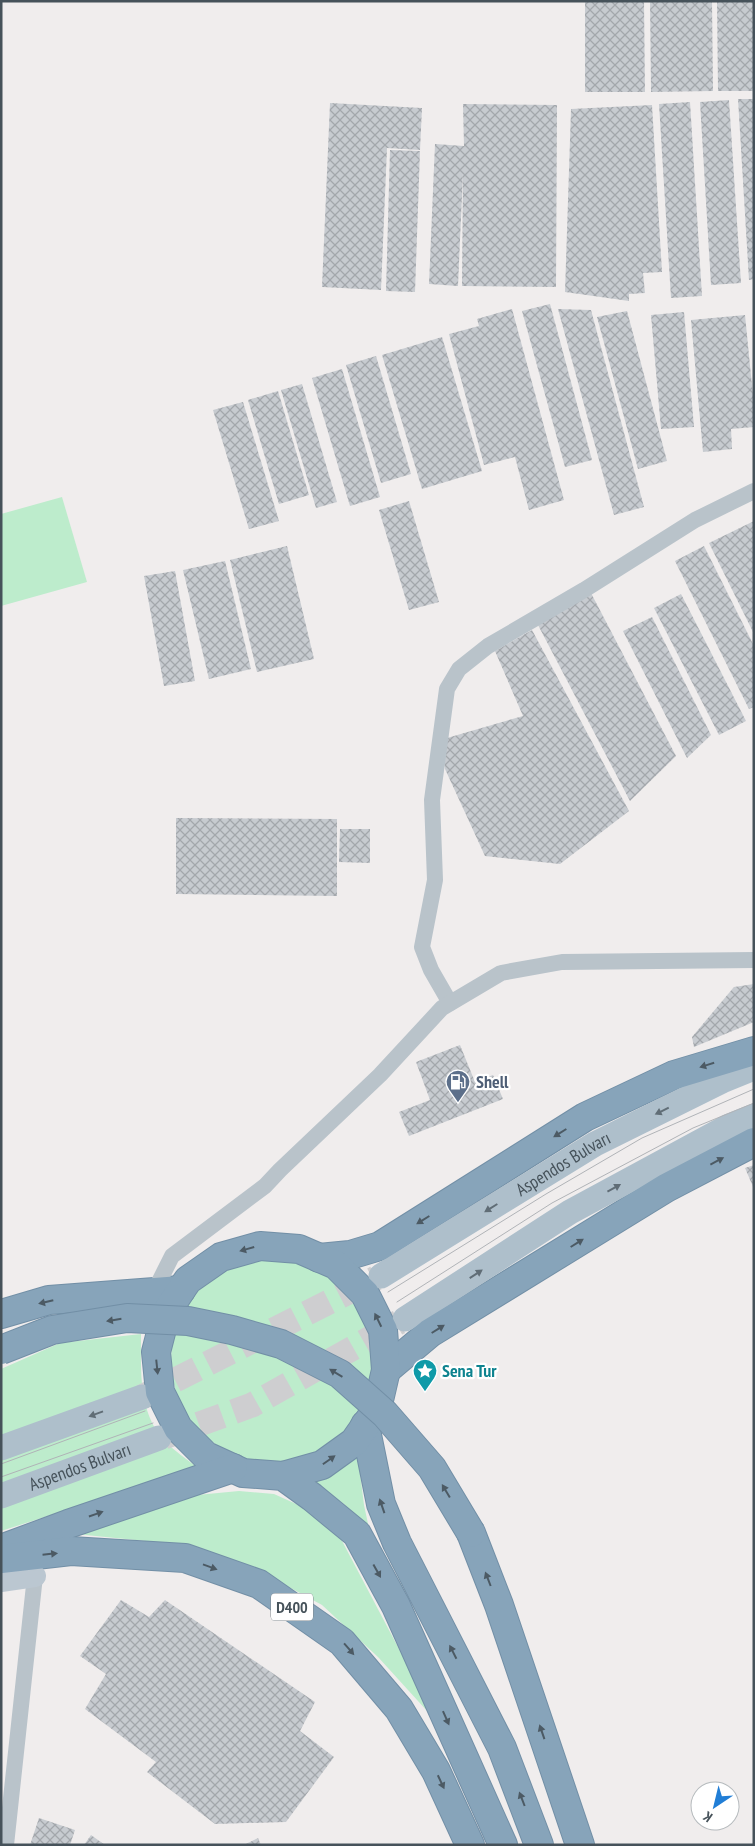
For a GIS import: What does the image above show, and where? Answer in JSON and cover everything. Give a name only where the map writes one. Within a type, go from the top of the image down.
[{"type":"highway","points":[[319,1258],[350,1255],[380,1246],[585,1117],[674,1076],[754,1051]]},
{"type":"highway","points":[[386,1370],[439,1328],[666,1188],[754,1142]]},
{"type":"highway","points":[[260,1246],[299,1249],[319,1258],[336,1266],[365,1294],[382,1330],[386,1370],[377,1409],[354,1442],[322,1465],[283,1476],[243,1472],[206,1456],[178,1428],[160,1392],[156,1352],[166,1313],[188,1280],[221,1257],[260,1246]]},
{"type":"highway","points":[[1,1314],[49,1300],[181,1290]]},
{"type":"highway","points":[[1,1350],[52,1330],[127,1318],[188,1321],[232,1330],[281,1344],[340,1374],[385,1414],[432,1468],[471,1533],[498,1605],[580,1845]]},
{"type":"highway","points":[[365,1425],[381,1504],[397,1543],[502,1748],[539,1845]]},
{"type":"highway","points":[[1,1549],[68,1524],[233,1468]]},
{"type":"highway","points":[[283,1476],[312,1497],[356,1534],[396,1606],[503,1845]]},
{"type":"highway","name":"D400","points":[[1,1559],[71,1552],[185,1558],[259,1584],[342,1642],[399,1709],[436,1771],[470,1845]]},
{"type":"main road","name":"Aspendos Bulvarı","points":[[381,1276],[595,1144],[722,1081],[754,1068]]},
{"type":"main road","points":[[405,1319],[570,1212],[729,1126],[754,1116]]},
{"type":"main road","points":[[1,1448],[142,1397]]},
{"type":"main road","name":"Aspendos Bulvarı","points":[[1,1496],[159,1438]]},
{"type":"street","points":[[450,1004],[431,970],[422,947],[435,880],[432,800],[447,689],[459,669],[488,646],[584,590],[694,520],[754,491]]},
{"type":"street","points":[[154,1292],[172,1256],[265,1186],[380,1075],[442,1008],[501,973],[562,962],[754,960]]},
{"type":"street","points":[[1,1581],[35,1576],[6,1845]]},
{"type":"green space","points":[[62,497],[87,582],[1,606],[1,514]]},
{"type":"green space","points":[[263,1258],[283,1258],[303,1262],[321,1270],[338,1281],[352,1295],[363,1312],[371,1330],[375,1360],[371,1390],[363,1408],[352,1425],[338,1439],[321,1450],[303,1458],[283,1462],[263,1462],[243,1458],[225,1450],[208,1439],[194,1425],[183,1408],[175,1390],[171,1370],[171,1350],[175,1330],[183,1312],[194,1295],[208,1281],[225,1270],[243,1262]]},
{"type":"green space","points":[[141,1334],[141,1376],[150,1418],[156,1430],[165,1441],[176,1452],[198,1468],[1,1531],[1,1369],[60,1343]]},
{"type":"green space","points":[[358,1457],[364,1505],[370,1533],[344,1504],[313,1483]]},
{"type":"green space","points":[[239,1491],[274,1494],[314,1512],[341,1539],[438,1723],[378,1657],[322,1605],[250,1566],[175,1544],[76,1534],[197,1495]]},
{"type":"building","points":[[585,1],[644,1],[645,92],[585,92]]},
{"type":"building","points":[[650,1],[712,1],[713,91],[651,92]]},
{"type":"building","points":[[717,1],[754,1],[754,91],[718,91]]},
{"type":"building","points":[[738,99],[754,99],[754,279],[749,280]]},
{"type":"building","points":[[729,100],[741,283],[711,285],[700,102]]},
{"type":"building","points":[[690,102],[702,296],[671,298],[659,104]]},
{"type":"building","points":[[330,103],[422,108],[420,150],[387,148],[381,290],[322,287]]},
{"type":"building","points":[[463,104],[557,105],[556,287],[462,286],[463,173],[458,286],[429,284],[435,144],[464,146]]},
{"type":"building","points":[[652,105],[662,272],[643,273],[645,293],[629,294],[629,301],[565,292],[571,109]]},
{"type":"building","points":[[390,150],[420,151],[415,292],[386,291]]},
{"type":"building","points":[[550,304],[592,460],[565,467],[522,311]]},
{"type":"building","points":[[512,309],[564,500],[529,510],[515,457],[484,465],[449,334],[479,326],[477,319]]},
{"type":"building","points":[[558,309],[591,310],[644,507],[614,515]]},
{"type":"building","points":[[627,311],[667,461],[638,469],[597,317]]},
{"type":"building","points":[[684,312],[694,427],[661,429],[651,315]]},
{"type":"building","points":[[745,315],[754,406],[754,427],[731,429],[732,449],[703,452],[691,320]]},
{"type":"building","points":[[442,337],[482,471],[422,489],[382,355]]},
{"type":"building","points":[[376,356],[411,474],[381,483],[346,365]]},
{"type":"building","points":[[342,369],[380,497],[350,506],[312,378]]},
{"type":"building","points":[[302,384],[337,502],[316,508],[281,390]]},
{"type":"building","points":[[278,391],[309,495],[279,504],[248,400]]},
{"type":"building","points":[[243,402],[279,521],[249,529],[213,410]]},
{"type":"building","points":[[409,501],[439,602],[409,610],[379,510]]},
{"type":"building","points":[[754,521],[754,634],[709,543]]},
{"type":"building","points":[[287,546],[314,659],[257,672],[230,560]]},
{"type":"building","points":[[704,546],[754,646],[754,707],[749,709],[675,561]]},
{"type":"building","points":[[225,561],[251,669],[209,679],[183,570]]},
{"type":"building","points":[[175,571],[195,681],[164,686],[144,576]]},
{"type":"building","points":[[591,593],[676,756],[630,801],[538,625]]},
{"type":"building","points":[[681,594],[746,721],[719,735],[654,608]]},
{"type":"building","points":[[652,617],[711,735],[687,758],[623,631]]},
{"type":"building","points":[[532,630],[629,811],[560,864],[485,856],[445,769],[443,753],[447,738],[523,716],[495,651]]},
{"type":"building","points":[[176,818],[337,819],[337,896],[176,894]]},
{"type":"building","points":[[340,829],[370,829],[370,863],[339,862]]},
{"type":"building","points":[[754,984],[754,1022],[694,1047],[692,1037],[734,987]]},
{"type":"building","points":[[460,1045],[475,1082],[493,1075],[503,1099],[409,1136],[399,1112],[430,1100],[416,1062]]},
{"type":"building","points":[[754,1165],[754,1189],[745,1168]]},
{"type":"building","points":[[121,1600],[149,1617],[165,1600],[315,1702],[300,1731],[334,1757],[286,1822],[215,1824],[147,1772],[156,1762],[85,1709],[106,1674],[80,1656]]},
{"type":"building","points":[[39,1818],[75,1830],[70,1845],[30,1845]]},
{"type":"building","points":[[91,1835],[105,1845],[84,1845]]},
{"type":"building","points":[[258,1838],[261,1845],[244,1845]]},
{"type":"tunnel","points":[[142,1397],[376,1278]]},
{"type":"tunnel","points":[[164,1437],[252,1405],[399,1322]]},
{"type":"tram line","points":[[388,1292],[546,1194],[642,1138],[754,1089]]},
{"type":"tram line","points":[[397,1302],[552,1203],[693,1128],[754,1103]]},
{"type":"tram line","points":[[1,1464],[145,1411]]},
{"type":"tram line","points":[[1,1477],[153,1423]]},
{"type":"place","name":"Shell","points":[[458,1103]]},
{"type":"place","name":"Sena Tur","points":[[425,1392]]}]
